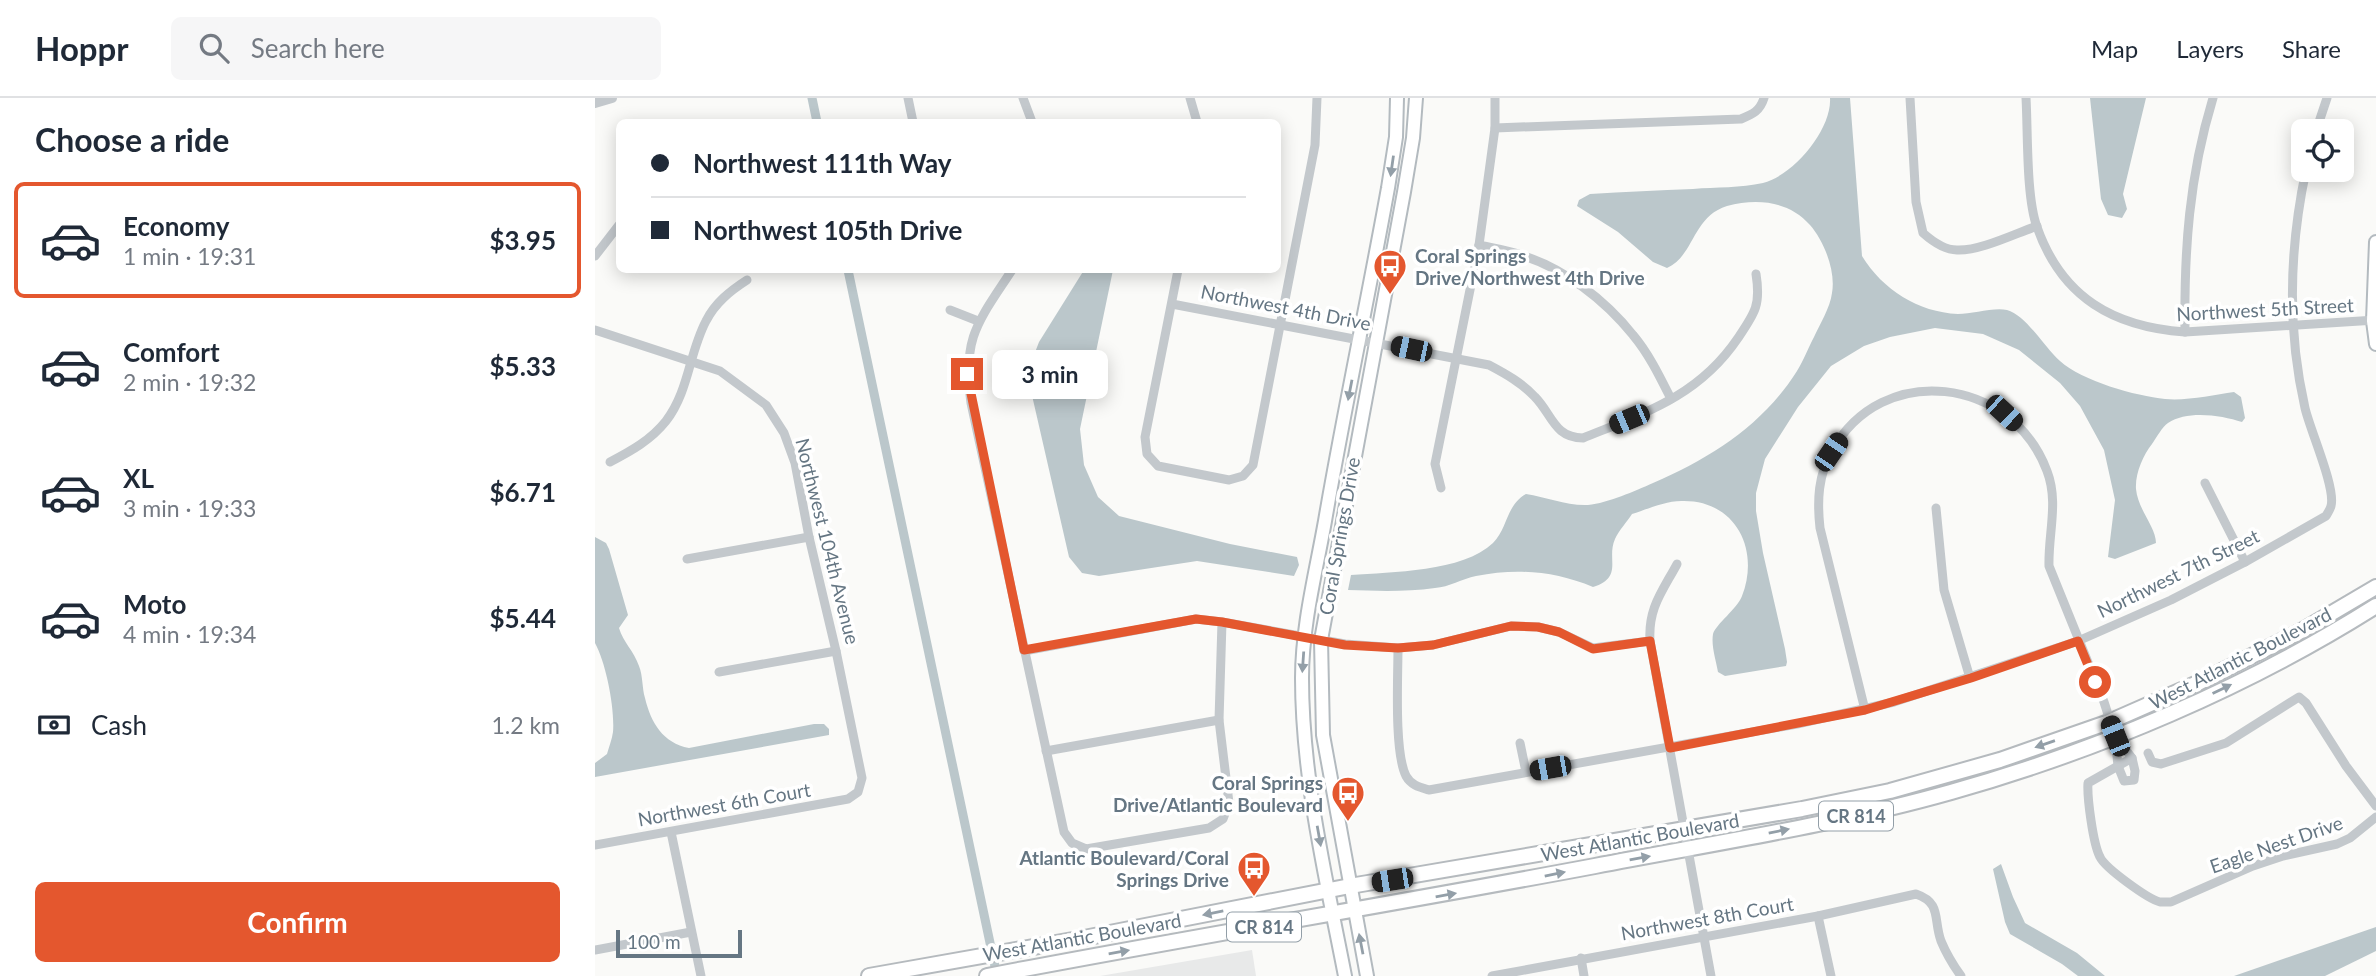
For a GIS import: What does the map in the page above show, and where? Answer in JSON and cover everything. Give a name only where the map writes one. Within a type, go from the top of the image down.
[{"type":"main road","name":"Coral Springs Drive","points":[[1345,976],[1303,738],[1304,636],[1388,188],[1396,137],[1397,98]]},
{"type":"main road","name":"Coral Springs Drive","points":[[1367,976],[1324,735],[1321,640],[1411,152],[1416,98]]},
{"type":"main road","points":[[2376,242],[2376,344]]},
{"type":"main road","name":"West Atlantic Boulevard","points":[[869,976],[1350,886],[1684,830],[1890,791],[2000,760],[2109,722],[2223,671],[2303,630],[2376,587]]},
{"type":"main road","name":"West Atlantic Boulevard","points":[[987,976],[1688,849],[1853,817],[1953,792],[2115,736],[2200,700],[2301,650],[2376,606]]},
{"type":"street","points":[[595,103],[612,98]]},
{"type":"street","points":[[908,98],[912,119]]},
{"type":"street","points":[[1023,98],[1031,119]]},
{"type":"street","points":[[1191,98],[1196,119]]},
{"type":"street","points":[[1177,273],[1145,437],[1147,454],[1158,466],[1229,480],[1243,476],[1253,465],[1315,145],[1317,98]]},
{"type":"street","points":[[1441,488],[1435,464],[1479,245],[1495,128],[1495,98]]},
{"type":"street","points":[[1495,128],[1741,119],[1761,108],[1764,98]]},
{"type":"street","points":[[1910,98],[1916,202],[1923,233],[1942,246],[1955,250],[1970,249],[2037,226]]},
{"type":"street","name":"Northwest 5th Street","points":[[2026,98],[2032,194],[2037,226],[2060,272],[2078,292],[2101,310],[2126,322],[2156,330],[2185,332],[2375,321]]},
{"type":"street","points":[[2185,332],[2187,223],[2193,174],[2213,98]]},
{"type":"street","points":[[2320,119],[2327,98]]},
{"type":"street","points":[[2292,327],[2291,261],[2303,182]]},
{"type":"street","points":[[595,256],[616,229]]},
{"type":"street","points":[[1479,245],[1522,255],[1578,283],[1610,309],[1633,335],[1671,399],[1694,386],[1715,367],[1747,325],[1760,295],[1756,274]]},
{"type":"street","points":[[1010,273],[978,321],[969,346],[967,374],[1064,832],[1072,843],[1086,849],[1209,828],[1223,819],[1229,803],[1219,720],[1222,622]]},
{"type":"street","points":[[610,462],[652,436],[667,420],[680,399],[704,323],[727,293],[747,280]]},
{"type":"street","name":"Northwest 4th Drive","points":[[1172,304],[1489,365],[1515,379],[1537,398],[1560,432],[1572,438],[1583,438],[1671,399]]},
{"type":"street","points":[[950,310],[978,321]]},
{"type":"street","name":"Northwest 7th Street","points":[[1398,648],[1402,765],[1407,778],[1415,786],[1429,790],[1670,748],[1865,710],[1971,678],[2078,641],[2171,600],[2326,516],[2332,505],[2330,491],[2305,411],[2292,327]]},
{"type":"street","name":"Northwest 104th Avenue","points":[[595,330],[720,371],[766,405],[783,433],[795,463],[809,537],[837,651],[862,778],[858,792]]},
{"type":"street","points":[[1865,710],[1820,528],[1818,503],[1821,478],[1831,452],[1844,433],[1863,415],[1886,401],[1911,393],[1934,390],[1983,400],[2004,413],[2025,432],[2048,472],[2053,494],[2048,545],[2049,566],[2104,702],[2109,722],[2115,736],[2131,758],[2135,771],[2134,780],[2124,781],[2118,766],[2115,736]]},
{"type":"street","points":[[2205,483],[2245,562]]},
{"type":"street","points":[[1936,508],[1944,590],[1971,678]]},
{"type":"street","points":[[687,559],[809,537]]},
{"type":"street","points":[[1678,564],[1653,607],[1649,621],[1650,641],[1711,976]]},
{"type":"street","points":[[1024,650],[1196,619],[1345,645],[1398,648],[1433,645],[1511,626],[1538,627],[1559,632],[1593,649],[1650,641]]},
{"type":"street","points":[[719,672],[837,651]]},
{"type":"street","points":[[2148,753],[2152,762],[2161,764],[2226,743],[2299,696],[2376,806]]},
{"type":"street","points":[[1046,751],[1219,720]]},
{"type":"street","points":[[1520,743],[1526,772]]},
{"type":"street","name":"Eagle Nest Drive","points":[[2131,758],[2088,783],[2087,794],[2099,856],[2105,865],[2151,898],[2161,902],[2171,902],[2253,866],[2283,856],[2337,844],[2350,838],[2376,817]]},
{"type":"street","name":"Northwest 6th Court","points":[[595,845],[849,799],[858,792]]},
{"type":"street","points":[[671,832],[701,976]]},
{"type":"street","name":"Northwest 8th Court","points":[[1492,976],[1818,916],[1916,894],[1926,897],[1934,905],[1940,939],[1961,976]]},
{"type":"street","points":[[1818,916],[1831,976]]},
{"type":"street","points":[[595,950],[691,932]]},
{"type":"street","points":[[1581,958],[1584,976]]},
{"type":"shaded area","points":[[1830,98],[1850,98],[1862,256],[1891,289],[1916,304],[1943,312],[1958,314],[2007,310],[2021,318],[2054,355],[2070,368],[2110,386],[2139,395],[2173,399],[2234,392],[2241,397],[2245,418],[2242,422],[2204,415],[2176,419],[2164,427],[2146,454],[2138,471],[2136,489],[2156,543],[2115,559],[2108,557],[2115,500],[2104,450],[2080,406],[2060,383],[2019,350],[1983,334],[1935,328],[1890,337],[1864,346],[1831,366],[1798,407],[1765,459],[1756,493],[1756,511],[1785,649],[1786,666],[1725,676],[1718,672],[1713,634],[1742,596],[1748,562],[1739,531],[1730,519],[1718,509],[1702,503],[1671,502],[1632,514],[1615,539],[1611,573],[1602,583],[1593,587],[1550,574],[1506,572],[1476,576],[1445,586],[1424,589],[1348,590],[1351,575],[1426,569],[1464,560],[1480,553],[1498,537],[1511,510],[1526,494],[1564,503],[1588,505],[1646,486],[1715,451],[1752,424],[1768,408],[1799,367],[1831,299],[1833,284],[1830,266],[1820,239],[1810,225],[1802,217],[1782,206],[1750,202],[1727,206],[1707,218],[1683,254],[1667,268],[1653,262],[1618,232],[1577,206],[1579,200],[1590,194],[1737,187],[1775,178],[1798,161],[1818,136],[1825,123]]},
{"type":"shaded area","points":[[2090,98],[2146,98],[2123,194],[2127,209],[2122,218],[2108,215],[2101,199]]},
{"type":"shaded area","points":[[1082,273],[1112,273],[1080,429],[1084,465],[1098,497],[1119,516],[1230,544],[1297,557],[1299,565],[1294,576],[1197,561],[1099,576],[1082,573],[1069,557],[1031,391],[1029,368],[1039,342]]},
{"type":"shaded area","points":[[595,537],[606,543],[609,549],[628,615],[619,628],[639,666],[651,716],[665,737],[689,748],[814,724],[824,724],[829,729],[829,735],[595,777],[595,763],[607,754],[613,735],[613,722],[606,674],[595,643]]},
{"type":"shaded area","points":[[2001,864],[2025,923],[2077,953],[2105,976],[2078,976],[2010,934],[1993,869]]},
{"type":"shaded area","points":[[2376,927],[2376,951],[2325,976],[2234,976]]},
{"type":"shaded area","points":[[1252,950],[1256,976],[1100,976]]},
{"type":"waterway","points":[[812,98],[816,119]]},
{"type":"waterway","points":[[849,273],[997,976]]},
{"type":"place","name":"Coral Springs Drive/Northwest 4th Drive","points":[[1390,296]]},
{"type":"place","name":"Coral Springs Drive/Atlantic Boulevard","points":[[1348,823]]},
{"type":"place","name":"Atlantic Boulevard/Coral Springs Drive","points":[[1254,898]]},
{"type":"route","points":[[967,374],[1024,650],[1196,619],[1345,645],[1398,648],[1433,645],[1511,626],[1538,627],[1559,632],[1593,649],[1650,641],[1670,748],[1865,710],[1971,678],[2078,641],[2095,682]]}]
